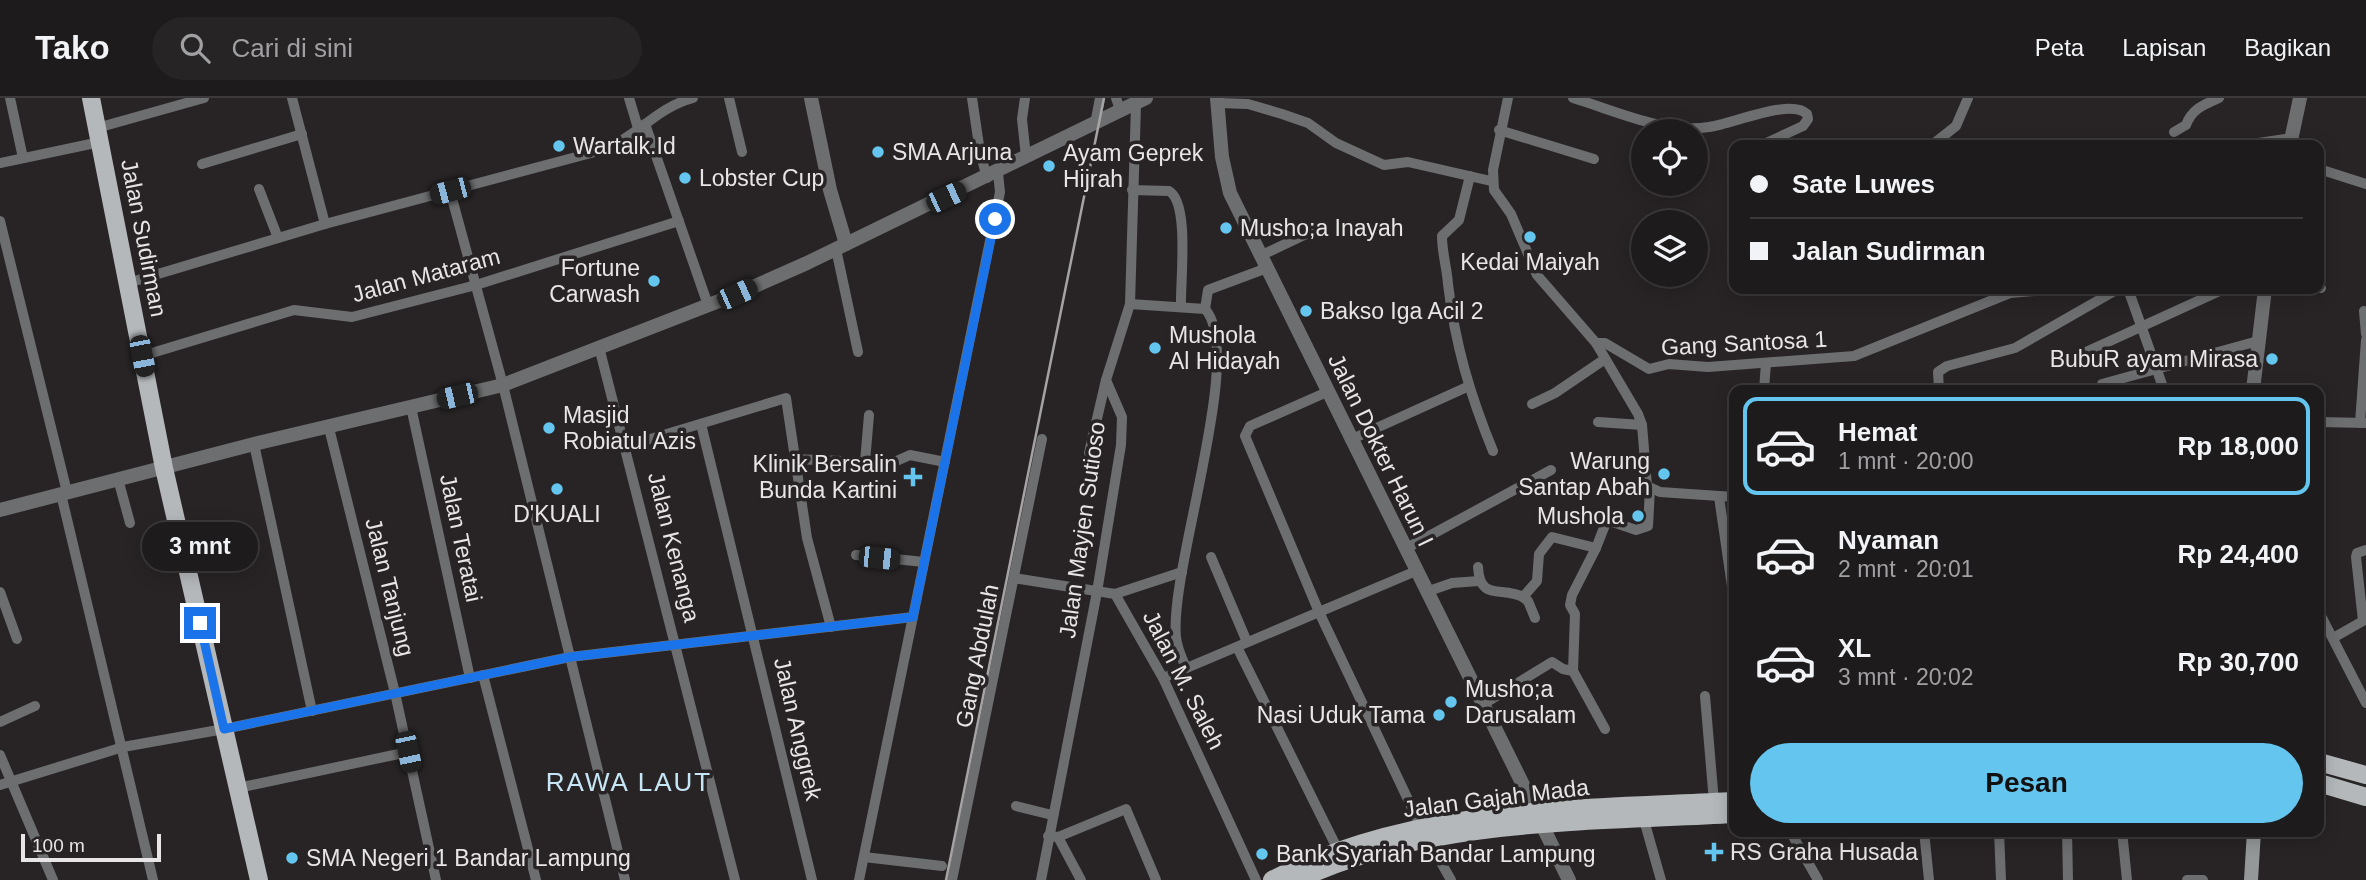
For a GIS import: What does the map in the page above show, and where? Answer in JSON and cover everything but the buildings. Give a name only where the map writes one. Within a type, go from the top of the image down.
[{"type":"main road","name":"Jalan Sudirman","points":[[91,98],[164,468],[259,880]]},
{"type":"main road","points":[[2324,774],[2361,785]]},
{"type":"main road","name":"Jalan Gajah Mada","points":[[1539,819],[1644,820],[1667,812],[1729,801]]},
{"type":"main road","name":"Jalan Gajah Mada","points":[[1272,880],[1338,850],[1426,835],[1539,819],[1667,812],[1729,814]]},
{"type":"main road","points":[[2251,880],[2254,837]]},
{"type":"main road","name":"Jalan Gajah Mada","points":[[1305,879],[1390,843]]},
{"type":"street","points":[[10,98],[23,158]]},
{"type":"street","points":[[0,163],[99,135],[204,98]]},
{"type":"street","points":[[292,98],[325,224]]},
{"type":"street","points":[[629,98],[679,221],[708,305]]},
{"type":"street","points":[[128,283],[325,224],[606,149],[620,143],[669,106],[693,98]]},
{"type":"street","points":[[729,98],[742,152]]},
{"type":"street","points":[[811,98],[841,247],[858,352]]},
{"type":"street","points":[[859,880],[1000,192],[979,152],[972,98]]},
{"type":"street","points":[[1025,98],[1022,119],[1026,157]]},
{"type":"street","points":[[1095,124],[1100,98]]},
{"type":"street","points":[[1508,98],[1499,130],[1491,181],[1511,214],[1537,275],[1596,343],[1642,425],[1644,474],[1650,489],[1648,526],[1636,530],[1607,520],[1572,595],[1570,605],[1575,614],[1573,671],[1605,729]]},
{"type":"street","points":[[1573,98],[1683,129],[1713,127],[1780,107],[1798,107],[1807,114],[1808,119],[1803,126],[1773,140]]},
{"type":"street","points":[[1938,140],[1956,126],[1968,98]]},
{"type":"street","points":[[2174,132],[2186,125],[2190,114],[2219,98]]},
{"type":"street","points":[[2291,140],[2300,98]]},
{"type":"street","points":[[1218,100],[1265,107],[1308,123],[1335,143],[1384,165],[1408,162],[1491,181]]},
{"type":"street","name":"Jalan Dokter Harun I","points":[[1218,100],[1228,184],[1326,392],[1569,880]]},
{"type":"street","points":[[0,510],[254,444],[503,386],[708,305],[841,247],[1095,124],[1119,105],[1141,101],[1132,190],[1130,304],[1106,380],[1089,453]]},
{"type":"street","points":[[1499,130],[1594,159]]},
{"type":"street","points":[[202,164],[302,134]]},
{"type":"street","points":[[2324,171],[2366,184]]},
{"type":"street","points":[[1469,176],[1460,220],[1442,236],[1442,253],[1455,337],[1467,387],[1493,451]]},
{"type":"street","points":[[259,189],[278,239]]},
{"type":"street","points":[[1132,190],[1169,191],[1178,201],[1182,222],[1181,307]]},
{"type":"street","points":[[450,191],[503,386],[625,880]]},
{"type":"street","name":"Jalan Mataram","points":[[142,356],[294,310],[352,317],[476,285],[679,221]]},
{"type":"street","points":[[1,227],[153,880]]},
{"type":"street","points":[[1186,668],[1176,636],[1182,572],[1215,388],[1214,334],[1205,309],[1208,290],[1264,262],[1321,227]]},
{"type":"street","name":"Gang Santosa 1","points":[[1596,343],[1605,343],[1649,369],[1669,364],[1708,367],[1854,356],[2002,294]]},
{"type":"street","points":[[1939,385],[1938,372],[1947,366],[2015,348],[2109,294]]},
{"type":"street","points":[[2130,294],[2162,385]]},
{"type":"street","points":[[2064,362],[2212,294]]},
{"type":"street","points":[[2254,385],[2264,294]]},
{"type":"street","points":[[1130,304],[1205,309]]},
{"type":"street","points":[[2364,311],[2366,334]]},
{"type":"street","points":[[2324,422],[2363,423],[2366,340]]},
{"type":"street","points":[[2102,384],[2258,341]]},
{"type":"street","name":"Jalan Kenanga","points":[[599,347],[627,446],[735,880]]},
{"type":"street","points":[[1532,404],[1550,396],[1605,359]]},
{"type":"street","points":[[1764,385],[1766,363]]},
{"type":"street","name":"Jalan Mayjen Sutioso","points":[[1041,880],[1053,837],[1052,815],[1097,592],[1122,431],[1122,417],[1106,380]]},
{"type":"street","points":[[1350,439],[1467,387]]},
{"type":"street","points":[[1326,392],[1246,429],[1246,440],[1319,612],[1426,835],[1451,880]]},
{"type":"street","points":[[627,446],[784,397],[807,538],[831,627]]},
{"type":"street","name":"Jalan Teratai","points":[[411,407],[470,678]]},
{"type":"street","points":[[865,463],[869,415]]},
{"type":"street","points":[[1598,422],[1642,425]]},
{"type":"street","name":"Jalan Anggrek","points":[[701,424],[813,880]]},
{"type":"street","name":"Jalan Tanjung","points":[[329,428],[395,693],[436,880]]},
{"type":"street","name":"Gang Abdulah","points":[[953,880],[1042,439]]},
{"type":"street","points":[[254,444],[312,711]]},
{"type":"street","points":[[793,459],[899,462],[909,455],[945,462]]},
{"type":"street","points":[[1405,549],[1551,470]]},
{"type":"street","points":[[118,479],[130,523]]},
{"type":"street","points":[[1650,489],[1729,497]]},
{"type":"street","points":[[1719,497],[1729,566]]},
{"type":"street","points":[[1523,597],[1537,581],[1539,554],[1552,537],[1596,548]]},
{"type":"street","points":[[2333,638],[2363,621],[2356,557],[2357,553],[2366,550]]},
{"type":"street","points":[[856,555],[924,562]]},
{"type":"street","points":[[1211,557],[1242,644],[1338,850]]},
{"type":"street","points":[[1478,567],[1479,581],[1488,590],[1523,597],[1528,601],[1535,618]]},
{"type":"street","points":[[1163,678],[1416,571]]},
{"type":"street","points":[[1115,594],[1182,572]]},
{"type":"street","name":"Jalan M. Saleh","points":[[1014,578],[1115,594],[1163,678],[1256,880]]},
{"type":"street","points":[[1426,592],[1451,583],[1479,581]]},
{"type":"street","points":[[0,592],[17,639]]},
{"type":"street","points":[[0,785],[123,747],[224,729],[570,657],[913,617]]},
{"type":"street","points":[[2324,621],[2365,701]]},
{"type":"street","points":[[1482,705],[1550,663],[1573,671]]},
{"type":"street","points":[[483,675],[536,880]]},
{"type":"street","points":[[1704,696],[1714,802]]},
{"type":"street","points":[[0,722],[35,706]]},
{"type":"street","points":[[238,788],[408,752]]},
{"type":"street","points":[[0,755],[53,880]]},
{"type":"street","points":[[1016,806],[1052,815]]},
{"type":"street","points":[[1081,880],[1053,837],[1125,809],[1156,880]]},
{"type":"street","points":[[1644,820],[1661,880]]},
{"type":"street","points":[[1793,837],[1818,880]]},
{"type":"street","points":[[1925,837],[1929,880]]},
{"type":"street","points":[[1999,837],[2001,880]]},
{"type":"street","points":[[2067,837],[2068,880]]},
{"type":"street","points":[[2123,837],[2127,880]]},
{"type":"street","points":[[864,857],[942,866]]},
{"type":"street","points":[[2187,880],[2203,880]]},
{"type":"railway","points":[[946,880],[1104,98]]},
{"type":"place","name":"Wartalk.Id","points":[[559,146]]},
{"type":"place","name":"SMA Arjuna","points":[[878,152]]},
{"type":"place","name":"Ayam Geprek Hijrah","points":[[1049,166]]},
{"type":"place","name":"Lobster Cup","points":[[685,178]]},
{"type":"place","name":"Musho;a Inayah","points":[[1226,228]]},
{"type":"place","name":"Kedai Maiyah","points":[[1530,237]]},
{"type":"place","name":"Fortune Carwash","points":[[654,281]]},
{"type":"place","name":"Bakso Iga Acil 2","points":[[1306,311]]},
{"type":"place","name":"Mushola Al Hidayah","points":[[1155,348]]},
{"type":"place","name":"BubuR ayam Mirasa","points":[[2272,359]]},
{"type":"place","name":"Masjid Robiatul Azis","points":[[549,428]]},
{"type":"place","name":"Warung Santap Abah","points":[[1664,474]]},
{"type":"place","name":"Klinik Bersalin Bunda Kartini","points":[[913,477]]},
{"type":"place","name":"D'KUALI","points":[[557,489]]},
{"type":"place","name":"Mushola","points":[[1638,516]]},
{"type":"place","name":"Musho;a Darusalam","points":[[1451,702]]},
{"type":"place","name":"Nasi Uduk Tama","points":[[1439,715]]},
{"type":"place","name":"RS Graha Husada","points":[[1714,852]]},
{"type":"place","name":"Bank Syariah Bandar Lampung","points":[[1262,854]]},
{"type":"place","name":"SMA Negeri 1 Bandar Lampung","points":[[292,858]]},
{"type":"district","name":"RAWA LAUT","points":[[629,782]]},
{"type":"route","points":[[200,623],[224,729],[570,657],[913,617],[995,219]]}]
